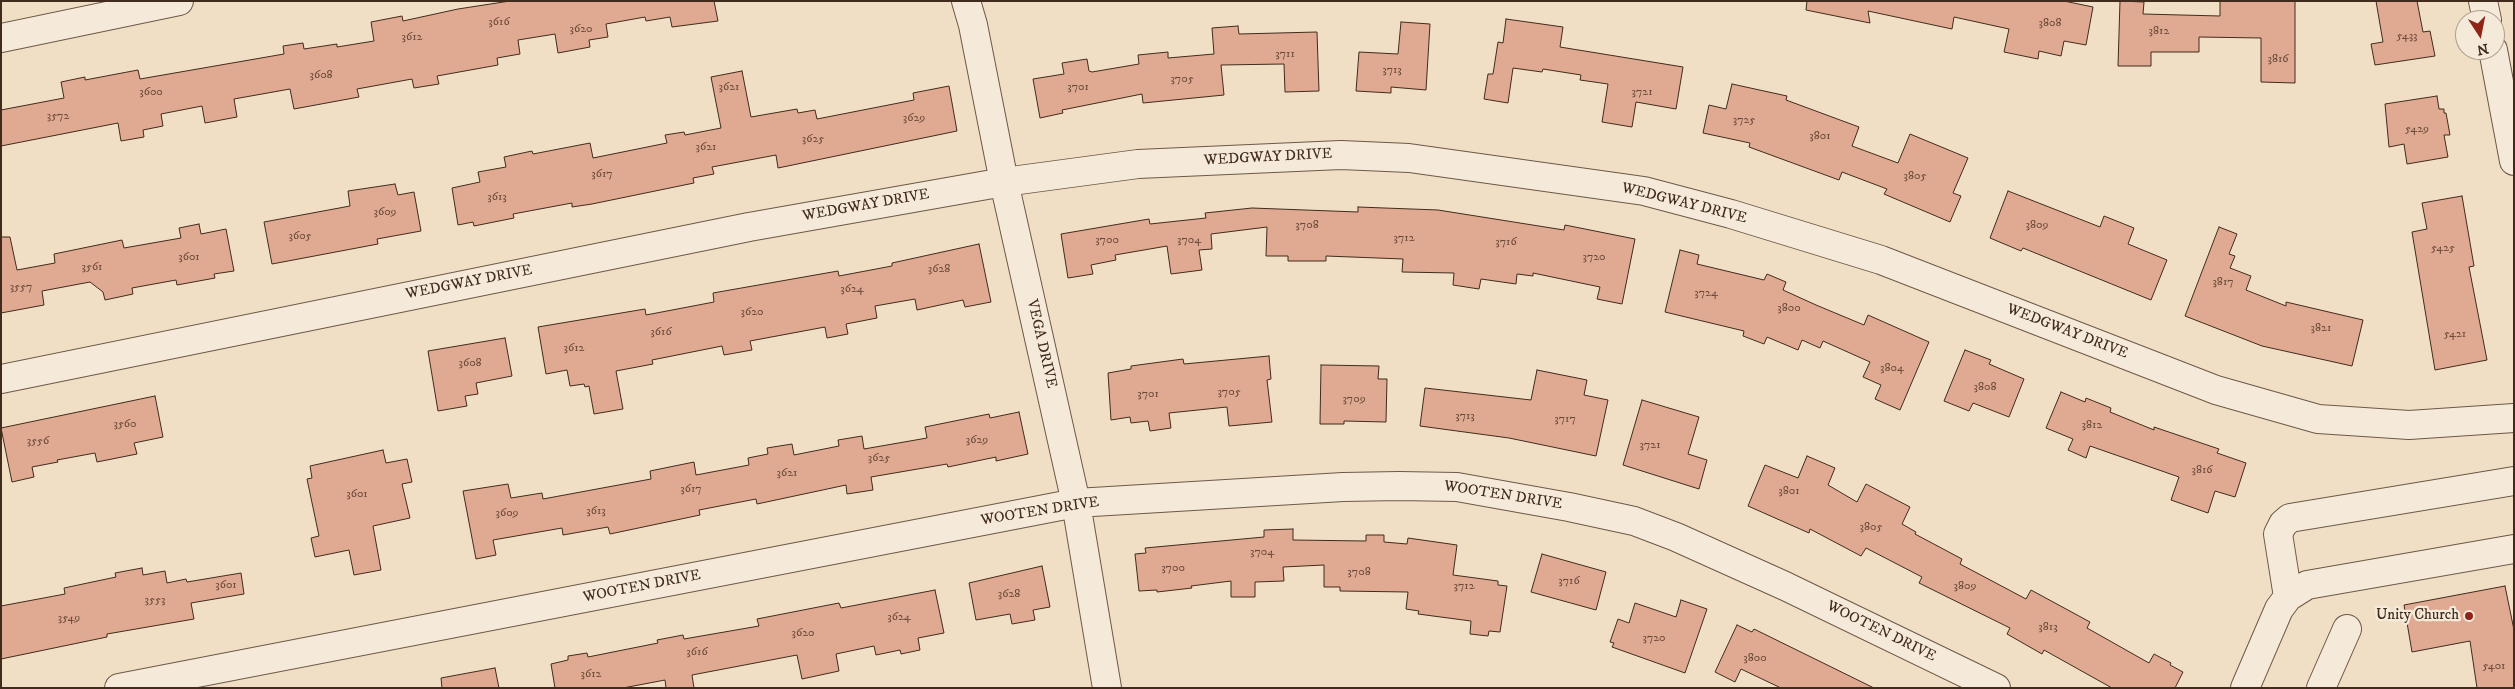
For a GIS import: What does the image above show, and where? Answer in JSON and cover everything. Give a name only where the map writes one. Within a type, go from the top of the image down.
[{"type":"street","points":[[1,38],[179,1]]},
{"type":"street","name":"VEGA DRIVE","points":[[966,1],[973,25],[1004,182],[1076,503],[1107,688]]},
{"type":"street","points":[[2495,60],[2514,161]]},
{"type":"street","name":"WEDGWAY DRIVE","points":[[1,378],[748,227],[1004,182],[1138,164],[1341,155],[1409,158],[1644,191],[1732,214],[1882,260],[2216,390],[2318,419],[2409,425],[2514,418]]},
{"type":"street","points":[[2288,597],[2278,534],[2282,524],[2290,518],[2514,481]]},
{"type":"street","name":"WOOTEN DRIVE","points":[[119,688],[1076,503],[1343,487],[1400,486],[1457,487],[1569,507],[1634,522],[1676,538],[1785,586],[1996,688]]},
{"type":"street","points":[[2245,688],[2279,609],[2288,597],[2307,585],[2514,549]]},
{"type":"street","points":[[2321,688],[2347,629]]},
{"type":"building","points":[[510,1],[714,1],[718,21],[672,27],[670,17],[646,21],[645,17],[606,24],[608,37],[589,40],[590,47],[558,53],[555,34],[518,40],[520,54],[497,58],[498,65],[437,76],[439,84],[414,88],[412,79],[357,89],[359,97],[294,109],[290,89],[234,99],[237,117],[205,123],[202,106],[161,114],[163,126],[143,130],[144,137],[121,141],[118,123],[1,146],[1,110],[64,98],[61,82],[85,77],[85,80],[138,70],[140,79],[284,54],[283,46],[303,43],[304,49],[337,44],[337,47],[374,41],[371,22],[402,16],[403,21],[458,9]]},
{"type":"building","points":[[1807,1],[2064,1],[2093,7],[2086,45],[2064,41],[2061,56],[2039,51],[2038,59],[2004,52],[2009,29],[1954,17],[1952,29],[1868,11],[1870,23],[1806,10]]},
{"type":"building","points":[[2120,1],[2144,2],[2143,14],[2220,16],[2220,1],[2295,1],[2295,83],[2261,82],[2261,38],[2199,37],[2199,52],[2151,52],[2151,66],[2118,66]]},
{"type":"building","points":[[2376,1],[2417,1],[2423,32],[2430,31],[2435,56],[2375,65],[2371,44],[2383,42]]},
{"type":"building","points":[[1506,19],[1563,27],[1560,47],[1683,67],[1676,109],[1636,102],[1632,127],[1602,122],[1608,84],[1580,80],[1581,75],[1543,69],[1542,72],[1513,68],[1508,103],[1484,99],[1488,74],[1493,74],[1498,42],[1503,43]]},
{"type":"building","points":[[1401,22],[1430,24],[1426,90],[1391,87],[1391,93],[1356,91],[1359,52],[1398,54]]},
{"type":"building","points":[[1238,26],[1239,34],[1317,32],[1319,91],[1285,92],[1284,64],[1221,65],[1224,95],[1143,103],[1142,94],[1062,110],[1063,113],[1040,118],[1033,79],[1064,74],[1062,63],[1087,59],[1089,71],[1092,72],[1139,64],[1138,55],[1168,52],[1168,58],[1214,54],[1212,28]]},
{"type":"building","points":[[742,71],[751,117],[797,109],[798,113],[815,110],[817,119],[914,100],[913,93],[949,86],[957,131],[778,168],[776,155],[712,167],[714,174],[693,178],[694,183],[592,204],[572,207],[572,203],[513,214],[514,218],[474,226],[473,222],[458,225],[452,188],[480,182],[478,172],[506,167],[504,157],[532,151],[533,154],[590,143],[593,158],[667,143],[665,135],[684,132],[685,135],[721,128],[711,77]]},
{"type":"building","points":[[1732,84],[1787,96],[1786,100],[1859,127],[1852,146],[1898,163],[1910,134],[1968,158],[1953,193],[1961,196],[1950,222],[1884,194],[1887,189],[1842,172],[1839,180],[1749,147],[1750,143],[1703,133],[1709,105],[1726,109]]},
{"type":"building","points":[[2437,96],[2439,109],[2444,109],[2444,113],[2446,113],[2450,135],[2444,135],[2448,157],[2407,164],[2404,144],[2389,147],[2385,104]]},
{"type":"building","points":[[395,184],[398,195],[414,192],[421,231],[377,239],[378,244],[272,264],[264,222],[350,206],[348,191]]},
{"type":"building","points":[[2008,191],[2100,227],[2104,216],[2134,228],[2128,244],[2167,260],[2151,300],[2023,248],[2021,251],[1990,238]]},
{"type":"building","points":[[2462,196],[2474,266],[2469,267],[2487,360],[2435,370],[2412,232],[2427,229],[2422,203]]},
{"type":"building","points":[[1358,207],[1438,210],[1564,230],[1565,225],[1635,239],[1622,304],[1597,299],[1600,287],[1533,273],[1533,276],[1517,274],[1516,284],[1481,279],[1479,289],[1453,285],[1454,273],[1402,272],[1403,259],[1326,256],[1326,261],[1288,261],[1288,256],[1266,256],[1267,227],[1211,234],[1212,249],[1199,250],[1202,270],[1171,274],[1167,246],[1115,255],[1116,260],[1091,265],[1093,274],[1068,278],[1061,234],[1149,219],[1150,224],[1206,218],[1205,213],[1252,208],[1358,212]]},
{"type":"building","points":[[199,224],[201,234],[226,229],[234,271],[214,274],[215,278],[177,285],[176,280],[132,288],[133,294],[105,300],[103,292],[90,282],[42,291],[44,305],[1,313],[1,237],[10,237],[17,270],[55,263],[54,254],[122,240],[124,248],[181,238],[179,228]]},
{"type":"building","points":[[2219,227],[2237,234],[2229,254],[2235,256],[2230,268],[2251,276],[2246,290],[2286,306],[2286,302],[2363,320],[2352,366],[2262,346],[2185,316]]},
{"type":"building","points":[[979,244],[991,302],[965,307],[963,300],[917,310],[915,299],[875,306],[877,318],[846,324],[848,334],[827,338],[825,327],[750,341],[752,350],[724,355],[722,346],[652,360],[653,364],[616,371],[623,409],[594,414],[589,386],[585,387],[584,384],[570,386],[567,370],[546,374],[538,327],[645,309],[646,315],[714,302],[713,293],[838,271],[839,276],[892,266],[892,263]]},
{"type":"building","points":[[1680,250],[1699,255],[1697,264],[1764,280],[1767,274],[1786,282],[1783,290],[1816,305],[1864,325],[1868,315],[1929,342],[1900,410],[1875,399],[1881,385],[1863,377],[1870,362],[1823,341],[1820,348],[1802,340],[1798,350],[1767,337],[1764,344],[1743,336],[1744,331],[1665,312]]},
{"type":"building","points":[[505,338],[512,376],[476,383],[478,394],[465,396],[467,406],[438,411],[428,351]]},
{"type":"building","points":[[1965,350],[1991,360],[1989,364],[2024,379],[2009,417],[1973,403],[1969,411],[1944,401]]},
{"type":"building","points":[[1269,356],[1271,379],[1267,380],[1272,422],[1229,426],[1227,407],[1169,413],[1171,428],[1150,431],[1148,421],[1131,423],[1130,417],[1111,420],[1108,373],[1131,369],[1131,366],[1183,359],[1184,364]]},
{"type":"building","points":[[1321,365],[1379,366],[1378,379],[1387,379],[1386,422],[1344,421],[1344,424],[1320,424]]},
{"type":"building","points":[[1537,370],[1587,380],[1584,395],[1608,400],[1596,456],[1509,438],[1420,426],[1425,388],[1531,400]]},
{"type":"building","points":[[2061,392],[2085,402],[2086,398],[2111,408],[2110,412],[2154,430],[2154,427],[2219,449],[2217,453],[2246,463],[2235,497],[2215,491],[2208,513],[2171,500],[2179,477],[2090,446],[2086,458],[2068,450],[2073,439],[2046,428]]},
{"type":"building","points":[[155,396],[163,437],[134,443],[137,454],[97,462],[95,453],[57,460],[58,462],[32,467],[34,477],[12,482],[1,428]]},
{"type":"building","points":[[1642,400],[1699,417],[1688,454],[1707,460],[1699,489],[1623,465]]},
{"type":"building","points":[[1019,412],[1028,454],[996,461],[996,457],[948,467],[947,464],[871,477],[873,490],[847,494],[846,485],[757,504],[756,499],[699,510],[700,515],[610,534],[608,527],[563,535],[562,528],[493,540],[496,555],[476,559],[463,491],[508,484],[511,498],[542,493],[543,499],[651,479],[650,471],[694,462],[696,475],[749,465],[748,458],[768,454],[767,448],[792,444],[794,455],[839,446],[838,440],[862,436],[864,449],[927,438],[925,427],[989,414],[990,418]]},
{"type":"building","points":[[383,450],[386,463],[407,459],[412,482],[402,484],[410,518],[373,526],[381,570],[354,575],[349,550],[315,557],[311,538],[319,536],[307,479],[312,478],[310,466]]},
{"type":"building","points":[[1807,456],[1835,468],[1828,485],[1857,502],[1866,484],[1910,507],[1902,524],[1916,532],[1915,534],[1962,559],[1960,564],[2026,599],[2031,590],[2090,622],[2087,628],[2149,663],[2154,654],[2171,663],[2170,665],[2183,672],[2175,688],[2112,688],[2044,650],[2042,654],[2007,634],[2010,628],[1919,583],[1922,577],[1866,548],[1861,556],[1810,529],[1809,533],[1748,506],[1765,465],[1798,478]]},
{"type":"building","points":[[1293,529],[1293,540],[1366,541],[1366,535],[1384,535],[1384,542],[1407,544],[1408,538],[1457,545],[1453,575],[1498,581],[1498,585],[1507,586],[1500,632],[1489,631],[1488,636],[1470,634],[1471,621],[1418,614],[1419,611],[1406,609],[1408,592],[1340,591],[1340,587],[1324,587],[1324,565],[1283,567],[1284,581],[1255,582],[1255,597],[1231,597],[1231,581],[1157,592],[1157,590],[1139,591],[1135,554],[1146,553],[1145,548],[1264,537],[1264,530]]},
{"type":"building","points":[[1542,554],[1606,572],[1596,610],[1531,592]]},
{"type":"building","points":[[1042,566],[1050,607],[1033,610],[1035,620],[1012,624],[1010,614],[976,620],[969,583]]},
{"type":"building","points":[[142,568],[143,575],[165,571],[167,583],[186,579],[187,582],[241,573],[244,594],[191,603],[194,619],[107,634],[107,637],[1,659],[1,606],[65,594],[64,588],[116,577],[115,573]]},
{"type":"building","points":[[2505,586],[2514,630],[2514,688],[2477,688],[2470,641],[2412,652],[2404,605]]},
{"type":"building","points":[[935,590],[944,633],[918,638],[920,650],[901,654],[900,650],[876,655],[874,646],[836,654],[839,671],[802,679],[797,655],[692,675],[694,688],[666,688],[665,680],[623,688],[555,688],[551,664],[568,660],[568,656],[587,653],[588,657],[658,643],[657,640],[683,635],[684,639],[759,626],[757,619],[839,603],[841,608]]},
{"type":"building","points":[[1681,600],[1707,609],[1685,673],[1612,647],[1614,643],[1610,642],[1618,619],[1629,623],[1635,603],[1676,617]]},
{"type":"building","points":[[1737,625],[1752,632],[1754,629],[1874,688],[1781,688],[1741,669],[1735,682],[1715,672]]},
{"type":"building","points":[[495,668],[499,688],[442,688],[441,678]]},
{"type":"place","name":"Unity Church","points":[[2469,616]]}]
